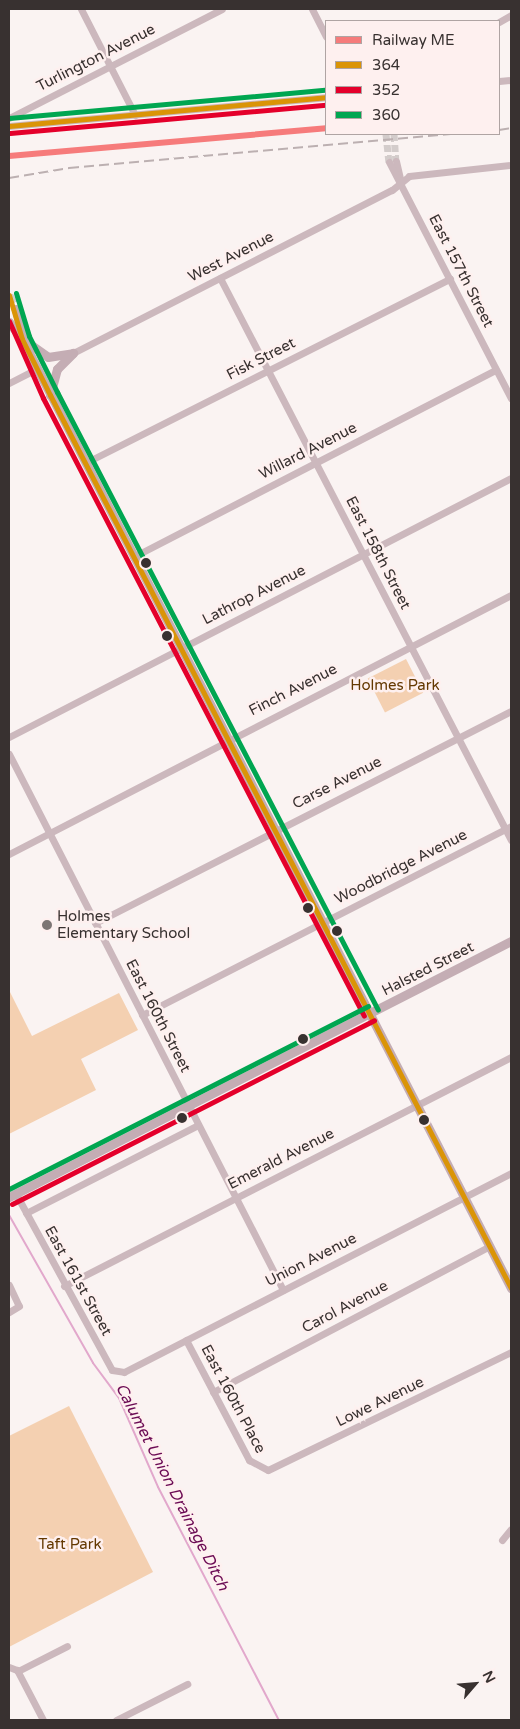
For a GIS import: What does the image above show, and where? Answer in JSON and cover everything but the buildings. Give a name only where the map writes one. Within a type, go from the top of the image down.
[{"type":"main road","points":[[16,309],[22,339],[48,357],[73,353]]},
{"type":"main road","points":[[9,322],[22,339],[511,1288]]},
{"type":"main road","points":[[50,395],[57,369],[73,353]]},
{"type":"main road","name":"Halsted Street","points":[[12,1196],[511,941]]},
{"type":"street","points":[[81,9],[135,115]]},
{"type":"street","name":"Turlington Avenue","points":[[9,118],[222,9]]},
{"type":"street","points":[[312,9],[325,35]]},
{"type":"street","points":[[9,126],[325,97]]},
{"type":"street","name":"East 157th Street","points":[[392,162],[400,182],[511,398]]},
{"type":"street","name":"West Avenue","points":[[73,353],[220,278],[409,176],[511,166]]},
{"type":"street","name":"East 158th Street","points":[[220,278],[458,737],[508,827],[511,840]]},
{"type":"street","name":"Fisk Street","points":[[85,463],[450,279]]},
{"type":"street","points":[[9,383],[37,369]]},
{"type":"street","name":"Willard Avenue","points":[[133,557],[496,370]]},
{"type":"street","name":"Lathrop Avenue","points":[[9,737],[511,478]]},
{"type":"street","name":"Finch Avenue","points":[[9,854],[227,739],[511,595]]},
{"type":"street","name":"Carse Avenue","points":[[95,923],[274,830],[511,711]]},
{"type":"street","name":"East 160th Street","points":[[9,754],[283,1290]]},
{"type":"street","name":"Woodbridge Avenue","points":[[142,1015],[508,827]]},
{"type":"street","name":"Emerald Avenue","points":[[64,1286],[511,1057]]},
{"type":"street","points":[[26,1213],[198,1125]]},
{"type":"street","name":"Union Avenue","points":[[124,1372],[511,1173]]},
{"type":"street","name":"East 161st Street","points":[[12,1196],[26,1213],[64,1286],[112,1370],[124,1372]]},
{"type":"street","name":"Carol Avenue","points":[[214,1392],[490,1246]]},
{"type":"street","points":[[9,1285],[19,1306],[9,1312]]},
{"type":"street","name":"East 160th Place","points":[[186,1340],[249,1460],[259,1468]]},
{"type":"street","name":"Lowe Avenue","points":[[259,1468],[275,1469],[511,1352]]},
{"type":"street","points":[[502,1540],[511,1529]]},
{"type":"street","points":[[18,1671],[67,1646]]},
{"type":"street","points":[[9,1667],[18,1671],[43,1720]]},
{"type":"street","points":[[116,1720],[187,1684]]},
{"type":"green space","name":"Holmes Park","points":[[406,659],[423,693],[385,712],[368,679]]},
{"type":"green space","points":[[9,990],[32,1036],[119,993],[138,1030],[81,1059],[96,1090],[9,1134]]},
{"type":"green space","name":"Taft Park","points":[[69,1406],[153,1572],[9,1647],[9,1436]]},
{"type":"waterway","name":"Calumet Union Drainage Ditch","points":[[9,1215],[93,1363],[119,1398],[158,1487],[279,1720]]},
{"type":"tunnel","points":[[386,135],[389,162]]},
{"type":"tunnel","points":[[394,135],[396,161]]},
{"type":"tunnel","points":[[9,295],[16,309]]},
{"type":"railway","points":[[500,130],[511,128]]},
{"type":"railway","points":[[9,178],[69,168],[442,135]]},
{"type":"rail line","name":"ME","points":[[9,156],[325,128]]},
{"type":"transit line","name":"360","points":[[9,118],[325,90]]},
{"type":"transit line","name":"364","points":[[9,126],[325,97]]},
{"type":"transit line","name":"352","points":[[10,133],[325,105]]},
{"type":"transit line","name":"360","points":[[16,293],[29,336],[57,392],[378,1010]]},
{"type":"transit line","name":"364","points":[[9,295],[22,339],[50,395],[511,1288]]},
{"type":"transit line","name":"352","points":[[9,321],[43,398],[364,1016]]},
{"type":"transit line","name":"360","points":[[9,1189],[368,1006]]},
{"type":"transit line","name":"352","points":[[12,1204],[374,1020]]},
{"type":"place","name":"Holmes Elementary School","points":[[47,925]]}]
